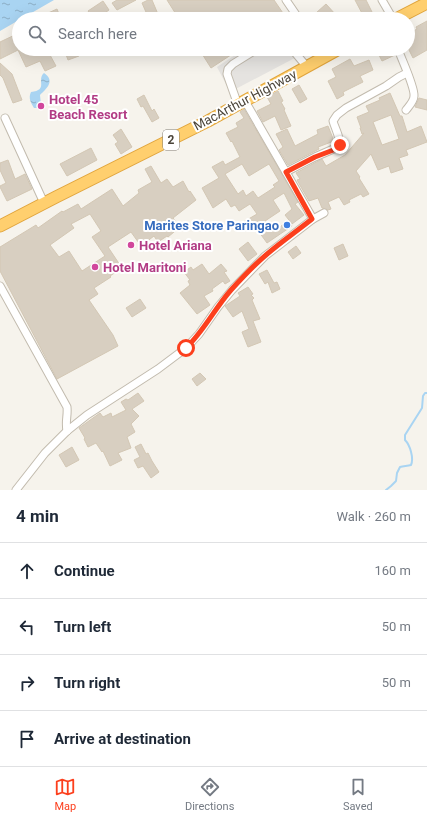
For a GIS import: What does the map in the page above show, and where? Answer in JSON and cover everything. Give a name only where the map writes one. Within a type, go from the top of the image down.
[{"type":"highway","points":[[408,12],[427,3]]},
{"type":"highway","name":"MacArthur Highway","points":[[0,226],[208,121],[307,67],[319,56]]},
{"type":"street","points":[[286,0],[294,12]]},
{"type":"street","points":[[382,0],[390,12]]},
{"type":"street","points":[[246,56],[228,69],[227,74],[241,103],[286,172],[312,219]]},
{"type":"street","points":[[298,56],[307,67]]},
{"type":"street","points":[[401,56],[413,88],[414,96],[412,103],[406,110]]},
{"type":"street","points":[[286,172],[338,147],[340,145],[340,140],[333,121],[337,115],[346,108],[386,86],[399,77],[407,74]]},
{"type":"street","points":[[5,118],[44,203]]},
{"type":"street","points":[[16,490],[45,453],[67,431],[87,415],[158,369],[186,348],[199,334],[232,290],[265,256],[312,219],[324,213]]},
{"type":"street","points":[[0,286],[67,407],[67,431]]},
{"type":"shaded area","points":[[234,56],[298,56],[230,92],[217,67]]},
{"type":"water","points":[[0,0],[54,0],[33,12],[12,12],[12,24],[0,31]]},
{"type":"water","points":[[44,73],[48,76],[50,82],[47,88],[40,95],[41,105],[38,108],[34,108],[30,100],[30,94],[31,92],[40,89],[41,79]]},
{"type":"building","points":[[117,0],[136,0],[117,10],[112,3]]},
{"type":"building","points":[[152,0],[157,12],[146,12],[142,3]]},
{"type":"building","points":[[167,0],[274,0],[282,12],[175,12]]},
{"type":"building","points":[[355,0],[366,0],[372,12],[361,12]]},
{"type":"building","points":[[103,1],[109,10],[106,12],[88,11]]},
{"type":"building","points":[[326,4],[333,12],[317,12]]},
{"type":"building","points":[[57,9],[58,12],[50,12]]},
{"type":"building","points":[[427,21],[427,50],[413,58],[412,56],[415,56],[416,27]]},
{"type":"building","points":[[12,36],[12,53],[0,59],[0,42]]},
{"type":"building","points":[[21,56],[51,56],[56,66],[45,71],[40,61],[26,67]]},
{"type":"building","points":[[67,56],[79,56],[68,60]]},
{"type":"building","points":[[203,56],[229,56],[211,68]]},
{"type":"building","points":[[380,56],[393,56],[382,61]]},
{"type":"building","points":[[350,59],[354,66],[369,60],[373,70],[360,76],[363,82],[343,92],[344,95],[337,99],[328,81],[336,77],[332,69]]},
{"type":"building","points":[[0,63],[12,74],[22,100],[13,103],[3,78],[0,75]]},
{"type":"building","points":[[299,85],[307,99],[300,103],[292,89]]},
{"type":"building","points":[[278,91],[283,101],[281,102],[291,126],[281,130],[275,116],[263,122],[257,111],[271,104],[267,97]]},
{"type":"building","points":[[390,93],[400,116],[402,116],[407,132],[421,126],[427,142],[406,150],[408,155],[399,158],[403,169],[391,173],[389,166],[378,170],[371,154],[356,171],[369,194],[363,197],[361,194],[349,200],[350,202],[344,205],[339,197],[328,202],[331,209],[328,210],[322,208],[318,198],[309,201],[297,180],[300,179],[296,173],[322,159],[326,166],[345,155],[364,133],[362,134],[357,117],[369,112],[366,106],[380,100],[379,98]],"holes":[[[391,115],[399,139],[382,145],[373,122]]]},
{"type":"building","points":[[144,95],[152,111],[154,109],[159,118],[152,122],[143,106],[141,107],[137,99]]},
{"type":"building","points":[[419,98],[427,100],[427,110],[415,107]]},
{"type":"building","points":[[244,109],[298,202],[295,204],[304,215],[292,224],[285,215],[292,209],[284,193],[273,200],[280,211],[265,221],[273,232],[288,221],[292,226],[267,243],[254,225],[245,231],[240,224],[257,214],[250,204],[239,211],[235,205],[231,207],[226,199],[213,208],[202,188],[219,178],[212,167],[223,161],[225,165],[240,157],[226,133],[238,127],[236,123],[244,118],[240,112]],"holes":[[[242,164],[249,176],[269,164],[279,181],[273,185],[275,187],[258,198],[253,191],[246,196],[243,190],[238,194],[225,174]]]},
{"type":"building","points":[[328,126],[334,141],[318,147],[319,149],[288,165],[279,150],[283,147],[276,134],[287,129],[295,146],[318,134],[317,130]]},
{"type":"building","points":[[121,129],[132,147],[121,154],[115,144],[118,142],[113,135]]},
{"type":"building","points":[[91,148],[97,160],[67,176],[60,164]]},
{"type":"building","points":[[8,160],[15,179],[25,174],[32,189],[7,201],[0,187],[6,183],[0,170],[0,163]]},
{"type":"building","points":[[151,166],[161,183],[167,179],[173,187],[183,181],[189,192],[190,191],[196,200],[173,218],[180,227],[168,237],[167,236],[158,242],[154,236],[141,246],[131,232],[108,247],[122,268],[94,288],[98,294],[89,300],[113,335],[118,346],[57,379],[0,271],[0,247],[36,225],[38,228],[62,211],[63,212],[78,204],[81,209],[112,189],[123,206],[139,193],[138,190],[152,182],[145,169]],"holes":[[[90,214],[101,231],[92,237],[105,256],[82,271],[69,251],[59,257],[50,245],[74,228],[71,224]]]},
{"type":"building","points":[[248,242],[257,254],[248,261],[239,249]]},
{"type":"building","points":[[343,244],[348,256],[339,260],[334,248]]},
{"type":"building","points":[[296,246],[301,253],[293,259],[288,252]]},
{"type":"building","points":[[202,264],[209,274],[221,264],[227,271],[224,272],[230,281],[225,284],[223,281],[212,289],[213,291],[204,296],[210,305],[197,314],[180,293],[190,285],[188,281],[190,280],[184,272],[191,267],[193,270]]},
{"type":"building","points":[[267,270],[274,283],[277,282],[280,289],[272,293],[268,282],[265,284],[259,274]]},
{"type":"building","points":[[248,287],[253,294],[251,295],[254,298],[252,300],[260,319],[253,321],[261,342],[248,347],[242,332],[249,329],[242,311],[233,317],[225,306],[240,296],[238,293]]},
{"type":"building","points":[[140,299],[146,308],[132,317],[126,308]]},
{"type":"building","points":[[200,373],[206,379],[197,386],[192,379]]},
{"type":"building","points":[[138,393],[144,401],[132,409],[139,416],[131,424],[135,432],[127,437],[131,448],[118,453],[122,460],[110,466],[103,451],[102,452],[96,443],[88,447],[79,428],[100,413],[103,417],[111,413],[112,417],[126,410],[121,402],[126,399],[128,400]]},
{"type":"building","points":[[141,444],[146,454],[148,453],[159,472],[151,478],[143,466],[138,468],[134,460],[140,457],[135,447]]},
{"type":"building","points":[[72,447],[79,460],[66,467],[59,455]]},
{"type":"waterway","points":[[386,490],[396,481],[397,473],[400,467],[411,465],[412,455],[405,440],[405,435],[422,408],[423,396],[427,393]]},
{"type":"place","name":"Hotel 45 Beach Resort","points":[[41,106]]},
{"type":"place","name":"Marites Store Paringao","points":[[287,225]]},
{"type":"place","name":"Hotel Ariana","points":[[131,245]]},
{"type":"place","name":"Hotel Maritoni","points":[[95,267]]},
{"type":"route","points":[[186,348],[199,334],[232,290],[254,267],[265,256],[312,219],[286,172],[315,157],[336,149],[340,145]]}]
